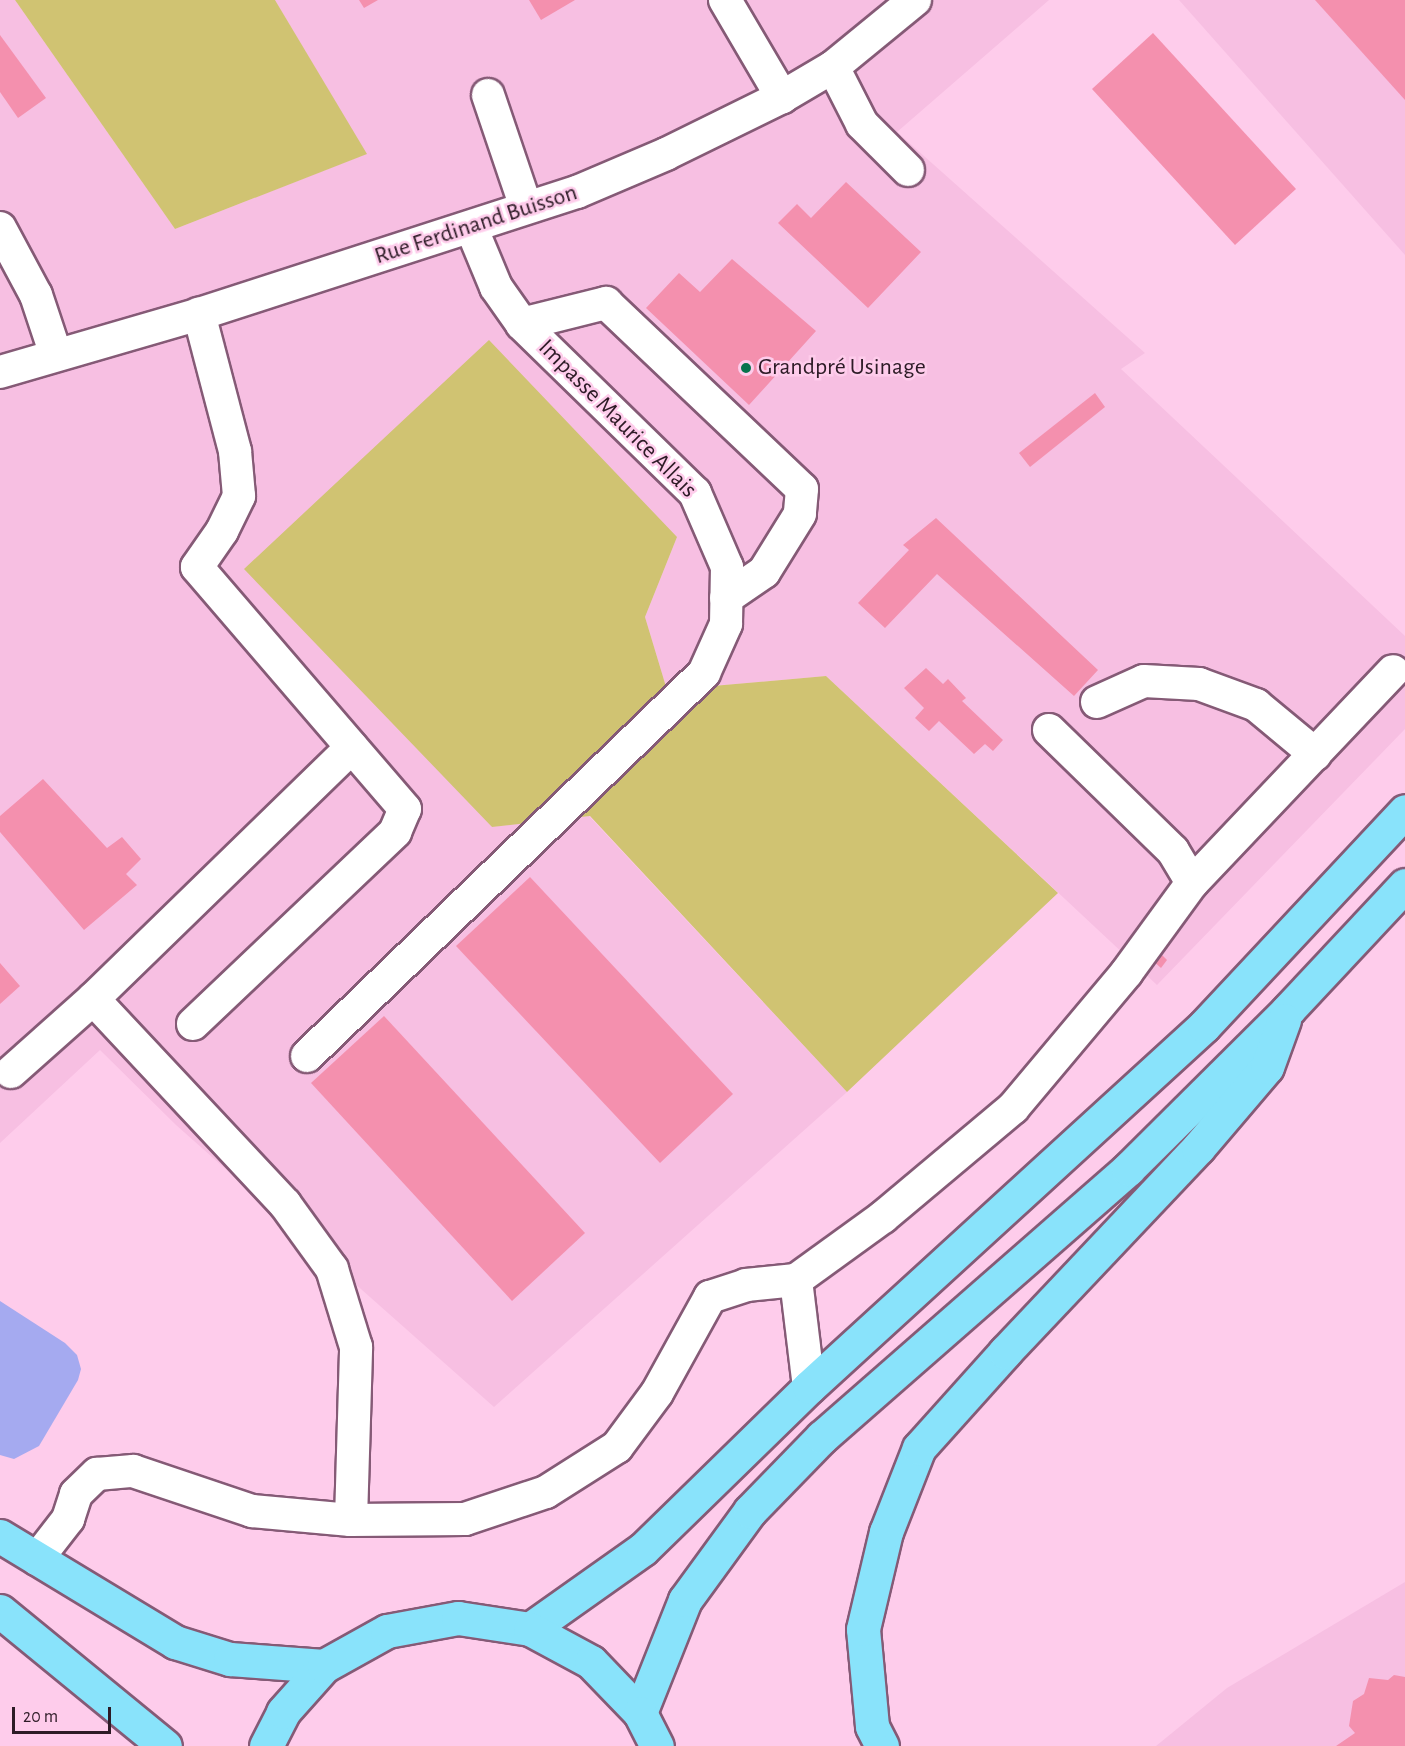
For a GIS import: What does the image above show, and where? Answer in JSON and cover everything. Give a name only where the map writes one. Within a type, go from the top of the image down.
[{"type":"main road","points":[[530,1629],[643,1549],[809,1387],[1204,1026],[1405,811]]},
{"type":"main road","points":[[640,1713],[685,1599],[750,1511],[822,1437],[1128,1169],[1288,1010],[1405,885]]},
{"type":"main road","points":[[882,1746],[872,1726],[863,1629],[886,1532],[919,1448],[1005,1352],[1198,1148],[1267,1067],[1288,1010]]},
{"type":"main road","points":[[0,1536],[175,1642],[230,1659],[324,1666]]},
{"type":"main road","points":[[0,1611],[165,1746]]},
{"type":"main road","points":[[266,1746],[283,1712],[324,1666],[387,1631],[458,1618],[530,1629],[591,1662],[640,1713],[657,1746]]},
{"type":"street","points":[[725,0],[782,97]]},
{"type":"street","name":"Rue Ferdinand Buisson","points":[[0,372],[199,314],[577,192],[666,154],[782,97],[833,67],[915,0]]},
{"type":"street","points":[[833,67],[862,124],[908,170]]},
{"type":"street","points":[[488,95],[526,207]]},
{"type":"street","name":"Impasse Maurice Allais","points":[[471,227],[496,287],[522,324],[695,493],[727,567],[726,611]]},
{"type":"street","points":[[0,228],[36,295],[57,355]]},
{"type":"street","points":[[307,1056],[704,673],[726,611],[764,573],[800,514],[802,489],[606,303],[522,324]]},
{"type":"street","points":[[193,1024],[395,832],[405,809],[197,567],[222,531],[239,496],[235,451],[199,314]]},
{"type":"street","points":[[37,1559],[68,1519],[76,1494],[97,1474],[133,1471],[252,1511],[351,1520],[465,1519],[546,1492],[617,1447],[657,1393],[710,1297],[746,1285],[796,1280],[883,1217],[1013,1108],[1127,972],[1192,883],[1393,671]]},
{"type":"street","points":[[1097,702],[1144,681],[1199,684],[1256,705],[1315,753]]},
{"type":"street","points":[[1049,730],[1173,851],[1192,883]]},
{"type":"street","points":[[11,1072],[93,999],[352,747]]},
{"type":"street","points":[[93,999],[285,1203],[332,1269],[356,1347],[351,1520]]},
{"type":"street","points":[[796,1280],[809,1387]]},
{"type":"shaded area","points":[[0,0],[15,0],[175,229],[366,154],[275,0],[1049,0],[897,132],[1145,353],[1121,369],[1405,636],[1405,729],[1157,985],[826,676],[667,690],[645,617],[677,537],[491,827],[589,816],[847,1092],[494,1407],[176,1125],[100,1050],[0,1143]]},
{"type":"shaded area","points":[[15,0],[275,0],[367,154],[175,229]]},
{"type":"shaded area","points":[[1179,0],[1405,0],[1405,255]]},
{"type":"shaded area","points":[[489,340],[677,537],[645,617],[667,690],[826,676],[1058,893],[847,1092],[590,816],[492,827],[244,569]]},
{"type":"shaded area","points":[[1405,1582],[1405,1746],[1156,1746],[1227,1688]]},
{"type":"water","points":[[0,1301],[65,1343],[77,1355],[81,1369],[78,1380],[39,1446],[14,1459],[0,1455]]},
{"type":"building","points":[[359,0],[378,0],[364,8]]},
{"type":"building","points":[[529,0],[575,0],[541,20]]},
{"type":"building","points":[[1315,0],[1405,0],[1405,100]]},
{"type":"building","points":[[1153,33],[1296,189],[1235,245],[1092,89]]},
{"type":"building","points":[[0,35],[46,98],[18,118],[0,92]]},
{"type":"building","points":[[846,182],[921,252],[868,308],[778,223],[797,204],[811,218]]},
{"type":"building","name":"Grandpré Usinage","points":[[732,259],[816,331],[749,405],[646,308],[679,273],[700,292]]},
{"type":"building","points":[[1095,393],[1105,407],[1030,467],[1019,453]]},
{"type":"building","points":[[936,518],[1098,670],[1074,696],[937,574],[885,628],[858,603],[909,550],[903,545]]},
{"type":"building","points":[[926,668],[943,684],[948,679],[966,698],[962,701],[1003,740],[993,751],[985,744],[974,754],[939,721],[929,731],[915,718],[924,708],[904,688]]},
{"type":"building","points":[[43,779],[107,848],[122,837],[141,859],[126,874],[137,885],[84,930],[0,832],[0,816]]},
{"type":"building","points":[[530,877],[733,1094],[660,1163],[456,946]]},
{"type":"building","points":[[1159,952],[1167,960],[1161,968],[1151,959]]},
{"type":"building","points":[[0,963],[20,986],[0,1004]]},
{"type":"building","points":[[384,1016],[585,1233],[512,1301],[311,1083]]},
{"type":"building","points":[[1394,1675],[1405,1677],[1405,1746],[1336,1746],[1355,1733],[1349,1726],[1353,1701],[1364,1694],[1369,1678],[1388,1680]]},
{"type":"place","name":"Grandpré Usinage","points":[[746,368]]}]
